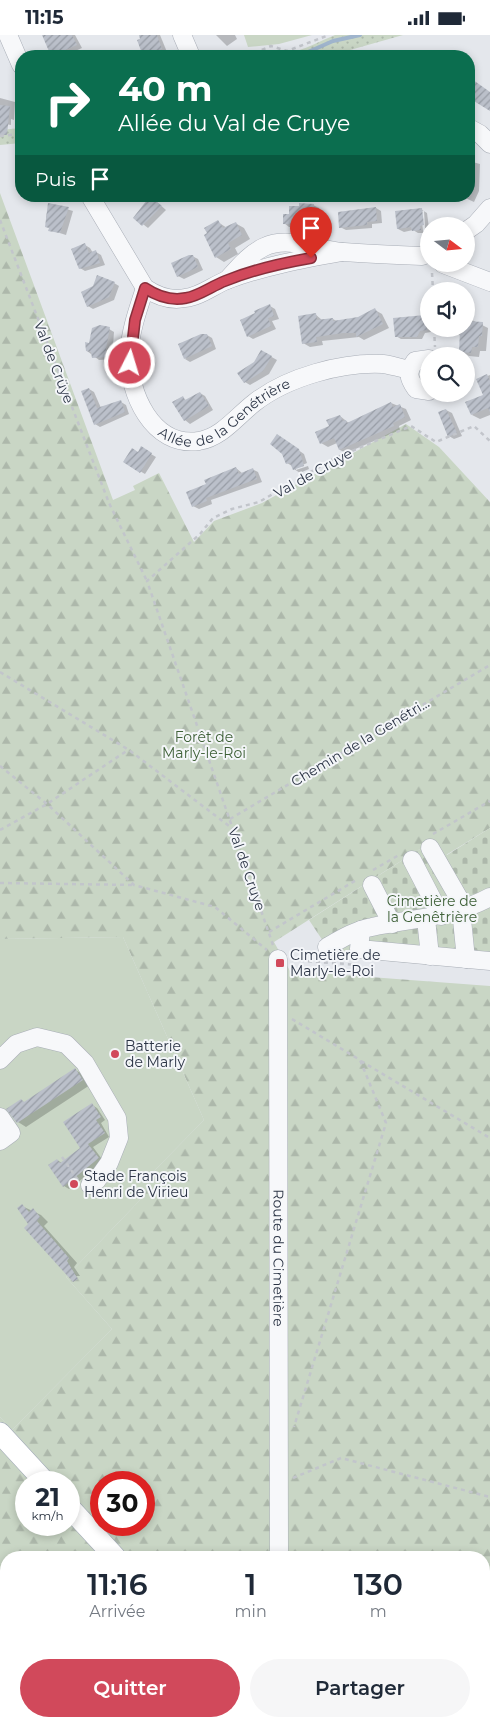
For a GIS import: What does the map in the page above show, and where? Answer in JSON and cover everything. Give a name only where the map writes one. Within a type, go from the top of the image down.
[{"type":"main road","points":[[0,1433],[35,1471]]},
{"type":"main road","points":[[80,1519],[109,1551]]},
{"type":"street","points":[[8,35],[15,51]]},
{"type":"street","points":[[182,35],[188,50]]},
{"type":"street","points":[[475,131],[490,144]]},
{"type":"street","points":[[94,202],[145,288],[155,295],[167,298],[186,299],[226,281],[280,263],[342,252],[420,257]]},
{"type":"street","points":[[475,225],[490,208]]},
{"type":"street","points":[[466,273],[490,282]]},
{"type":"street","name":"Allée de la Genétrière","points":[[145,288],[135,320],[129,353],[130,374],[134,393],[152,423],[162,432],[172,437],[197,441],[210,438],[220,433],[255,401],[292,381],[333,368],[384,364],[409,370]]},
{"type":"street","points":[[420,360],[415,361],[409,370],[409,380],[416,389],[420,390]]},
{"type":"street","points":[[430,842],[463,909],[466,959]]},
{"type":"street","points":[[408,856],[434,917],[430,956]]},
{"type":"street","points":[[369,878],[392,924]]},
{"type":"street","points":[[327,947],[361,930],[434,917],[463,909],[490,897]]},
{"type":"street","points":[[361,930],[359,949],[490,961]]},
{"type":"street","name":"Route du Cimetière","points":[[278,959],[279,1551]]},
{"type":"street","points":[[0,1060],[16,1043],[37,1037],[66,1044],[85,1063],[117,1118],[119,1137],[110,1163],[97,1180],[90,1185]]},
{"type":"street","points":[[0,1117],[11,1133],[0,1141]]},
{"type":"path","points":[[290,50],[328,35]]},
{"type":"path","points":[[262,50],[272,46],[284,50]]},
{"type":"path","points":[[0,136],[15,135]]},
{"type":"path","name":"Val de Crüye","points":[[0,220],[109,503]]},
{"type":"path","name":"Val de Cruye","points":[[147,581],[213,518],[232,509],[259,503],[333,459],[410,425],[436,442],[474,426],[490,441]]},
{"type":"path","name":"Val de Cruye","points":[[109,503],[147,581],[278,959]]},
{"type":"path","name":"Chemin de la Genétri...","points":[[230,819],[490,665]]},
{"type":"path","points":[[0,672],[129,750],[233,829]]},
{"type":"path","points":[[0,830],[47,804],[129,750]]},
{"type":"path","points":[[0,766],[47,804],[134,885]]},
{"type":"path","points":[[430,842],[490,801]]},
{"type":"path","points":[[269,932],[408,856]]},
{"type":"path","points":[[0,883],[134,885],[214,907],[278,959]]},
{"type":"path","points":[[277,1009],[490,1138]]},
{"type":"path","points":[[294,1428],[386,1123],[360,1060]]},
{"type":"path","points":[[62,1157],[76,1179],[90,1185]]},
{"type":"path","points":[[278,1484],[342,1458],[490,1497]]},
{"type":"green space","points":[[244,35],[312,35],[279,44],[248,47]]},
{"type":"green space","points":[[335,35],[403,35],[350,50],[299,50]]},
{"type":"green space","points":[[15,129],[15,144],[0,145],[0,130]]},
{"type":"green space","name":"Forêt de Marly-le-Roi","points":[[0,193],[113,500],[135,490],[133,486],[159,473],[194,542],[214,521],[262,503],[406,424],[439,447],[490,502],[490,828],[446,855],[434,840],[274,942],[290,971],[490,986],[490,1551],[0,1551],[0,1417],[12,1430],[112,1329],[66,1277],[144,1196],[153,1172],[204,1120],[123,937],[0,939]]},
{"type":"green space","name":"Cimetière de la Genêtrière","points":[[490,828],[490,970],[333,956],[309,920],[434,840],[447,855]]},
{"type":"green space","name":"Stade François Henri de Virieu","points":[[123,937],[204,1120],[153,1172],[144,1196],[66,1277],[112,1329],[12,1430],[0,1417],[0,939]]},
{"type":"building","points":[[42,35],[72,35],[77,45],[65,50],[48,50]]},
{"type":"building","points":[[139,35],[157,35],[162,49],[141,50],[137,40],[140,39]]},
{"type":"building","points":[[475,81],[490,92],[490,111],[475,102]]},
{"type":"building","points":[[0,105],[10,106],[7,135],[0,135]]},
{"type":"building","points":[[145,202],[157,202],[162,206],[142,226],[133,218]]},
{"type":"building","points":[[48,203],[69,207],[60,233],[48,231],[49,228],[45,227]]},
{"type":"building","points":[[299,203],[314,204],[315,225],[283,224],[283,214],[289,214],[289,206],[299,206]]},
{"type":"building","points":[[376,207],[377,221],[367,222],[367,225],[339,228],[338,212]]},
{"type":"building","points":[[422,208],[423,217],[420,217],[420,230],[412,231],[411,227],[397,229],[395,211]]},
{"type":"building","points":[[218,220],[223,228],[236,222],[242,235],[228,243],[231,249],[215,258],[204,235],[207,233],[204,228]]},
{"type":"building","points":[[85,243],[89,253],[96,250],[100,263],[79,269],[71,249]]},
{"type":"building","points":[[193,255],[198,267],[177,277],[171,263]]},
{"type":"building","points":[[97,275],[115,282],[109,297],[87,307],[81,292],[93,286]]},
{"type":"building","points":[[270,304],[274,316],[268,318],[271,326],[247,337],[240,320]]},
{"type":"building","points":[[375,308],[383,324],[356,337],[356,333],[343,333],[316,337],[317,342],[302,344],[298,316],[316,313],[317,320],[333,318],[333,321],[358,317]]},
{"type":"building","points":[[420,315],[420,331],[417,337],[395,337],[393,318]]},
{"type":"building","points":[[475,322],[483,322],[482,336],[479,336],[478,347],[459,347],[460,337],[475,337]]},
{"type":"building","points":[[100,325],[110,327],[106,357],[92,358],[91,352],[86,351],[85,342],[89,343],[92,328]]},
{"type":"building","points":[[201,334],[207,334],[212,346],[184,359],[178,344]]},
{"type":"building","points":[[261,350],[272,356],[263,371],[244,383],[237,373],[254,362]]},
{"type":"building","points":[[487,374],[490,381],[490,412],[488,408],[471,415],[465,402],[475,402],[475,398],[483,395],[476,379]]},
{"type":"building","points":[[89,388],[97,408],[121,400],[125,412],[94,425],[81,391]]},
{"type":"building","points":[[200,392],[209,406],[184,421],[172,402],[183,396],[185,400]]},
{"type":"building","points":[[391,402],[393,407],[400,404],[405,417],[393,423],[394,426],[339,450],[334,438],[320,444],[315,432],[329,426],[326,420],[340,415],[343,421],[346,420],[347,423]]},
{"type":"building","points":[[446,409],[457,433],[448,437],[438,412]]},
{"type":"building","points":[[277,434],[299,449],[304,466],[293,470],[290,463],[286,464],[282,454],[270,444]]},
{"type":"building","points":[[141,446],[152,453],[140,473],[123,462],[132,448],[138,452]]},
{"type":"building","points":[[236,467],[239,474],[253,468],[257,479],[206,498],[207,501],[192,507],[186,492],[206,484],[204,480]]},
{"type":"building","points":[[75,1068],[83,1080],[17,1123],[6,1109],[21,1099],[24,1102]]},
{"type":"building","points":[[92,1103],[101,1117],[96,1120],[105,1133],[88,1144],[99,1158],[63,1187],[48,1165],[57,1159],[60,1163],[80,1148],[63,1122]]},
{"type":"building","points":[[22,1204],[29,1212],[33,1208],[40,1217],[37,1221],[69,1258],[67,1261],[78,1279],[73,1282],[24,1228],[28,1224],[17,1208]]},
{"type":"waterway","points":[[313,50],[333,41],[360,35]]},
{"type":"place","name":"Cimetière de Marly-le-Roi","points":[[280,963]]},
{"type":"place","name":"Batterie de Marly","points":[[115,1054]]},
{"type":"place","name":"Stade François Henri de Virieu","points":[[74,1184]]},
{"type":"route","points":[[130,363],[129,353],[135,320],[145,288],[155,295],[186,299],[226,281],[280,263],[311,258]]}]
